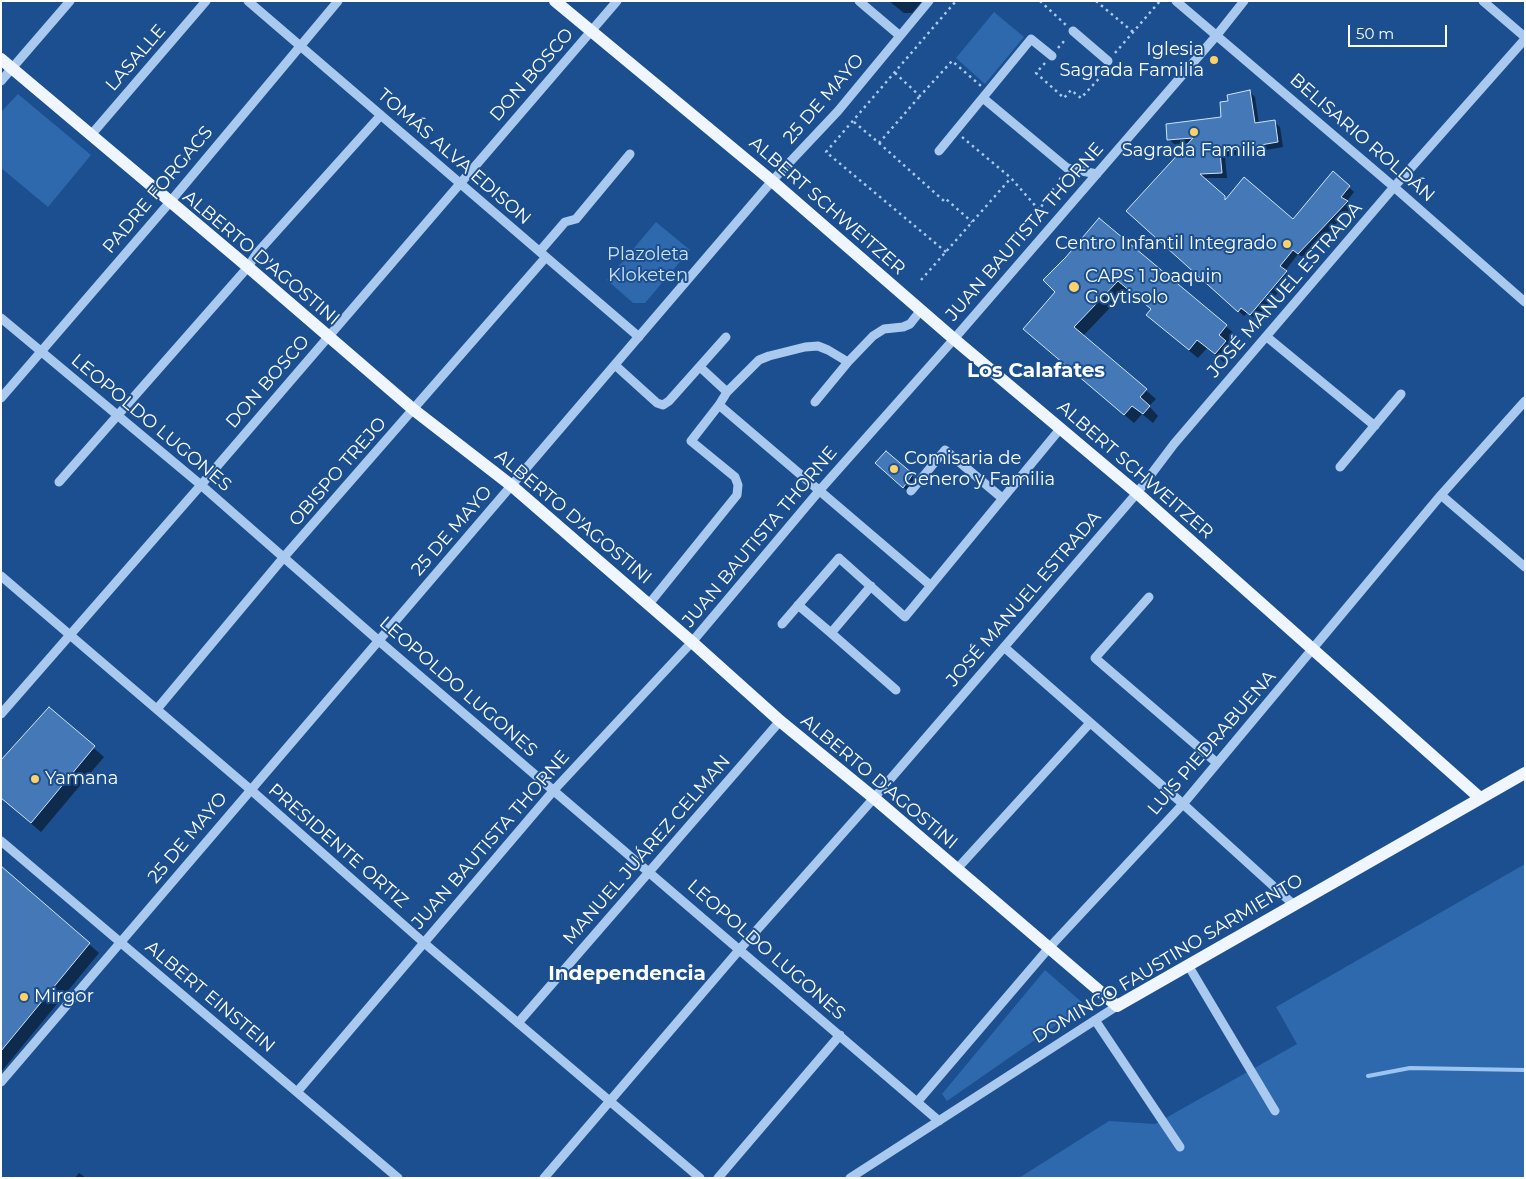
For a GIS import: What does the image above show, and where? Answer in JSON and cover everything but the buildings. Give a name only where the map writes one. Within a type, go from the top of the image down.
[{"type":"main road","name":"ALBERT SCHWEITZER","points":[[555,1],[772,181],[954,339],[1137,493],[1480,798]]},
{"type":"main road","name":"ALBERTO D'AGOSTINI","points":[[1,59],[414,410],[512,486],[649,604],[780,721],[874,798],[1116,1006]]},
{"type":"main road","points":[[1509,782],[1525,767]]},
{"type":"main road","points":[[1509,782],[1525,773]]},
{"type":"main road","name":"DOMINGO FAUSTINO SARMIENTO","points":[[1116,1006],[1509,782]]},
{"type":"street","points":[[1,81],[70,1]]},
{"type":"street","name":"LASALLE","points":[[91,135],[206,1]]},
{"type":"street","name":"TOMÁS ALVA EDISON","points":[[248,1],[639,337]]},
{"type":"street","name":"PADRE FORGACS","points":[[1,398],[170,202],[338,1]]},
{"type":"street","name":"DON BOSCO","points":[[1,714],[71,636],[617,1]]},
{"type":"street","points":[[859,1],[899,36]]},
{"type":"street","name":"25 DE MAYO","points":[[1,1082],[772,181],[838,111],[929,1]]},
{"type":"street","name":"BELISARIO ROLDÁN","points":[[1176,1],[1394,187],[1525,302]]},
{"type":"street","name":"JUAN BAUTISTA THORNE","points":[[297,1092],[554,790],[692,642],[820,491],[1217,36],[1244,1]]},
{"type":"street","points":[[1483,1],[1525,38]]},
{"type":"street","points":[[1073,31],[1108,61]]},
{"type":"street","name":"JOSÉ MANUEL ESTRADA","points":[[544,1178],[740,949],[874,798],[1137,493],[1174,444],[1394,187],[1525,38]]},
{"type":"street","points":[[939,151],[1031,40],[1052,56]]},
{"type":"street","points":[[985,95],[1067,168],[1096,174]]},
{"type":"street","points":[[58,482],[118,416],[248,267],[257,253],[381,114]]},
{"type":"street","name":"OBISPO TREJO","points":[[157,710],[284,557],[414,410],[543,254],[565,222],[576,219],[630,154]]},
{"type":"street","points":[[815,402],[848,362],[874,336],[884,329],[903,328],[910,324],[922,310]]},
{"type":"street","name":"LEOPOLDO LUGONES","points":[[1,318],[201,485],[379,641],[918,1101],[939,1121]]},
{"type":"street","points":[[615,365],[657,403],[663,404],[669,401],[726,337]]},
{"type":"street","points":[[1267,337],[1375,426]]},
{"type":"street","points":[[649,604],[737,495],[738,485],[735,477],[691,441],[720,405],[727,392],[759,360],[805,347],[818,346],[848,362]]},
{"type":"street","points":[[700,367],[727,392]]},
{"type":"street","points":[[1340,467],[1401,394]]},
{"type":"street","name":"LUIS PIEDRABUENA","points":[[918,1101],[1048,949],[1184,804],[1441,495],[1525,401]]},
{"type":"street","points":[[720,405],[930,585]]},
{"type":"street","points":[[782,624],[839,558],[905,616],[1060,429]]},
{"type":"street","points":[[911,491],[945,450],[1002,498]]},
{"type":"street","points":[[1441,495],[1525,567]]},
{"type":"street","name":"PRESIDENTE ORTIZ","points":[[1,576],[700,1178]]},
{"type":"street","points":[[831,633],[871,586]]},
{"type":"street","points":[[1149,597],[1095,658],[1217,763]]},
{"type":"street","points":[[798,605],[896,690]]},
{"type":"street","points":[[1004,647],[1184,804],[1293,904]]},
{"type":"street","name":"MANUEL JUÁREZ CELMAN","points":[[518,1023],[780,721]]},
{"type":"street","points":[[956,870],[1090,723]]},
{"type":"street","name":"ALBERT EINSTEIN","points":[[1,842],[398,1178]]},
{"type":"street","points":[[1188,965],[1275,1110]]},
{"type":"street","name":"DOMINGO FAUSTINO SARMIENTO","points":[[850,1178],[1116,1006]]},
{"type":"street","points":[[1096,1020],[1180,1146]]},
{"type":"street","points":[[718,1178],[840,1035]]},
{"type":"path","points":[[946,252],[826,152],[854,122],[956,1]]},
{"type":"path","points":[[1040,1],[1073,31]]},
{"type":"path","points":[[1096,1],[1133,32]]},
{"type":"path","points":[[879,143],[952,61],[985,95]]},
{"type":"path","points":[[895,73],[920,96]]},
{"type":"path","points":[[854,122],[944,201],[946,199],[972,222]]},
{"type":"path","points":[[955,131],[1011,178],[1039,210],[1067,168]]},
{"type":"path","points":[[921,280],[1011,178]]},
{"type":"green space","points":[[994,12],[1024,37],[985,84],[956,58]]},
{"type":"green space","points":[[18,94],[91,155],[48,207],[1,168],[1,112]]},
{"type":"green space","name":"Plazoleta Kloketen","points":[[656,222],[690,250],[645,303],[633,303],[607,280]]},
{"type":"green space","points":[[1525,864],[1525,1178],[1016,1178],[1109,1121],[1155,1124],[1297,1044],[1276,1007]]},
{"type":"green space","points":[[1045,970],[1085,1005],[947,1101],[942,1094]]},
{"type":"waterway","points":[[1368,1076],[1410,1068],[1525,1070]]},
{"type":"place","name":"Iglesia Sagrada Familia","points":[[1214,60]]},
{"type":"place","name":"Sagrada Familia","points":[[1194,132]]},
{"type":"place","name":"Centro Infantil Integrado","points":[[1287,244]]},
{"type":"place","name":"CAPS 1 Joaquin Goytisolo","points":[[1074,287]]},
{"type":"place","name":"Comisaria de Genero y Familia","points":[[894,469]]},
{"type":"place","name":"Yamana","points":[[35,779]]},
{"type":"place","name":"Mirgor","points":[[24,997]]},
{"type":"district","name":"Los Calafates","points":[[1036,371]]},
{"type":"district","name":"Independencia","points":[[627,974]]}]
